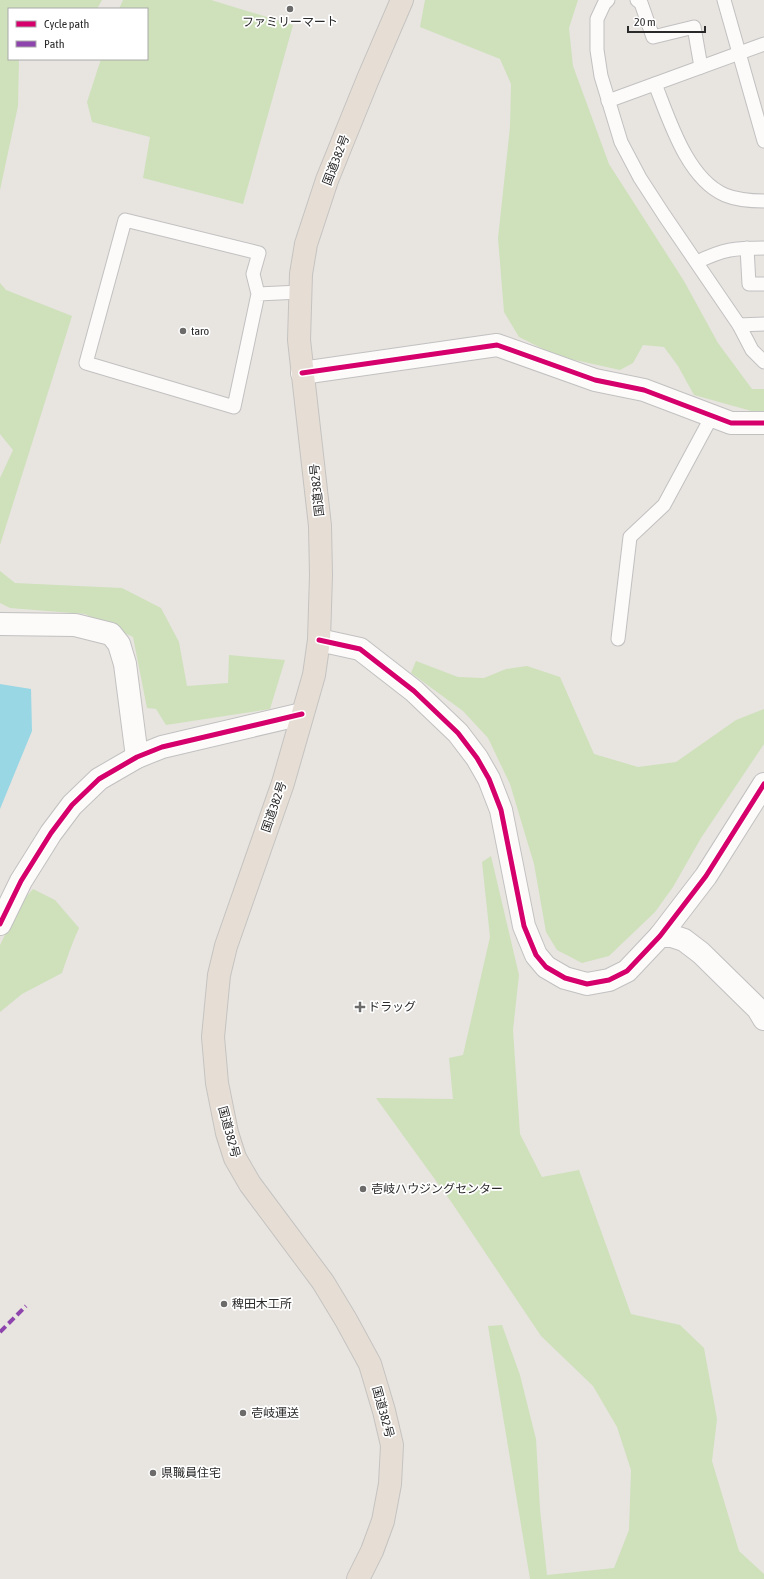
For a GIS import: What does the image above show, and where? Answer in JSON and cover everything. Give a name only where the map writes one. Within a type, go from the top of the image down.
[{"type":"highway","name":"国道382号","points":[[358,1579],[372,1551],[382,1521],[390,1484],[392,1445],[384,1411],[370,1364],[346,1320],[323,1282],[250,1184],[235,1158],[227,1133],[214,1058],[216,996],[226,946],[283,783],[314,675],[319,640],[322,575],[320,526],[298,340],[300,292],[306,244],[327,180],[402,0]]},
{"type":"street","points":[[302,373],[498,345],[595,380],[644,390],[731,423],[764,423]]},
{"type":"street","points":[[0,624],[75,625],[111,634],[119,644],[124,664],[137,758]]},
{"type":"street","points":[[319,640],[360,649],[414,691],[458,733],[477,758],[489,779],[501,810],[524,926],[536,955],[546,967],[564,978],[586,984],[609,980],[627,971],[660,936],[706,876],[764,784]]},
{"type":"street","points":[[0,924],[22,881],[51,833],[72,805],[98,779],[137,758],[162,747],[302,714]]},
{"type":"street","points":[[660,936],[672,936],[684,940],[701,953],[758,1009],[764,1019]]},
{"type":"lane","points":[[608,0],[597,19],[596,32],[598,56],[608,101],[620,142],[628,158],[664,215],[740,325],[752,350],[764,362]]},
{"type":"lane","points":[[637,0],[641,3],[653,37],[694,27],[701,67]]},
{"type":"lane","points":[[724,0],[764,141]]},
{"type":"lane","points":[[608,101],[764,44]]},
{"type":"lane","points":[[655,84],[671,125],[688,158],[700,176],[712,188],[724,195],[737,199],[764,201]]},
{"type":"lane","points":[[125,220],[259,252],[254,274],[258,294],[234,407],[86,363],[125,220]]},
{"type":"lane","points":[[697,262],[714,254],[734,248],[764,248]]},
{"type":"lane","points":[[747,248],[750,284],[764,284]]},
{"type":"lane","points":[[258,294],[300,292]]},
{"type":"lane","points":[[740,325],[764,324]]},
{"type":"lane","points":[[618,639],[630,537],[664,505],[712,416]]},
{"type":"green space","points":[[0,0],[102,0],[98,8],[8,8],[8,60],[19,60],[18,106],[0,190]]},
{"type":"green space","points":[[123,0],[211,0],[293,25],[243,204],[143,178],[150,137],[92,122],[87,102],[101,60],[148,60],[148,8],[119,8]]},
{"type":"green space","points":[[425,0],[578,0],[569,28],[573,66],[609,164],[684,281],[718,343],[752,389],[764,389],[764,413],[755,412],[694,395],[678,366],[664,347],[643,345],[633,363],[620,370],[557,356],[519,337],[504,312],[498,238],[510,127],[511,84],[500,59],[420,27]]},
{"type":"green space","points":[[0,283],[6,290],[72,316],[0,545],[0,478],[13,450],[0,434]]},
{"type":"green space","points":[[0,571],[15,583],[122,588],[161,608],[179,642],[187,686],[228,683],[229,655],[285,660],[270,709],[166,725],[156,709],[147,708],[133,637],[85,614],[10,608],[0,603]]},
{"type":"green space","points":[[416,661],[458,677],[484,678],[506,669],[527,666],[560,677],[594,754],[638,767],[676,762],[736,720],[764,709],[764,744],[701,838],[673,887],[655,912],[609,956],[582,963],[557,950],[546,932],[534,864],[510,784],[488,738],[463,711],[411,673]]},
{"type":"green space","points":[[491,856],[519,975],[513,1030],[520,1134],[542,1177],[579,1170],[631,1314],[680,1325],[704,1348],[717,1419],[712,1461],[739,1551],[764,1574],[764,1579],[530,1579],[488,1326],[502,1325],[520,1375],[536,1439],[540,1509],[547,1575],[614,1568],[629,1530],[631,1470],[617,1427],[593,1386],[541,1336],[452,1203],[376,1098],[453,1099],[449,1058],[463,1055],[490,937],[482,862]]},
{"type":"green space","points":[[33,889],[55,900],[79,928],[62,973],[22,994],[0,1012],[0,945],[20,904]]},
{"type":"water","points":[[0,684],[31,689],[32,731],[0,809]]},
{"type":"marked path","points":[[0,1332],[26,1306]]},
{"type":"cycle path","points":[[302,373],[497,345],[595,380],[644,390],[731,423],[764,423]]},
{"type":"cycle path","points":[[319,640],[360,649],[414,691],[458,733],[477,758],[489,779],[501,810],[524,926],[536,955],[546,967],[565,978],[587,984],[609,980],[627,971],[660,936],[706,876],[764,784]]},
{"type":"cycle path","points":[[0,924],[21,881],[51,833],[72,805],[99,779],[137,757],[162,747],[302,714]]},
{"type":"place","name":"ファミリーマート","points":[[290,9]]},
{"type":"place","name":"taro","points":[[183,331]]},
{"type":"place","name":"ドラッグ","points":[[360,1007]]},
{"type":"place","name":"壱岐ハウジングセンター","points":[[363,1189]]},
{"type":"place","name":"稗田木工所","points":[[224,1304]]},
{"type":"place","name":"壱岐運送","points":[[243,1413]]},
{"type":"place","name":"県職員住宅","points":[[153,1473]]}]
